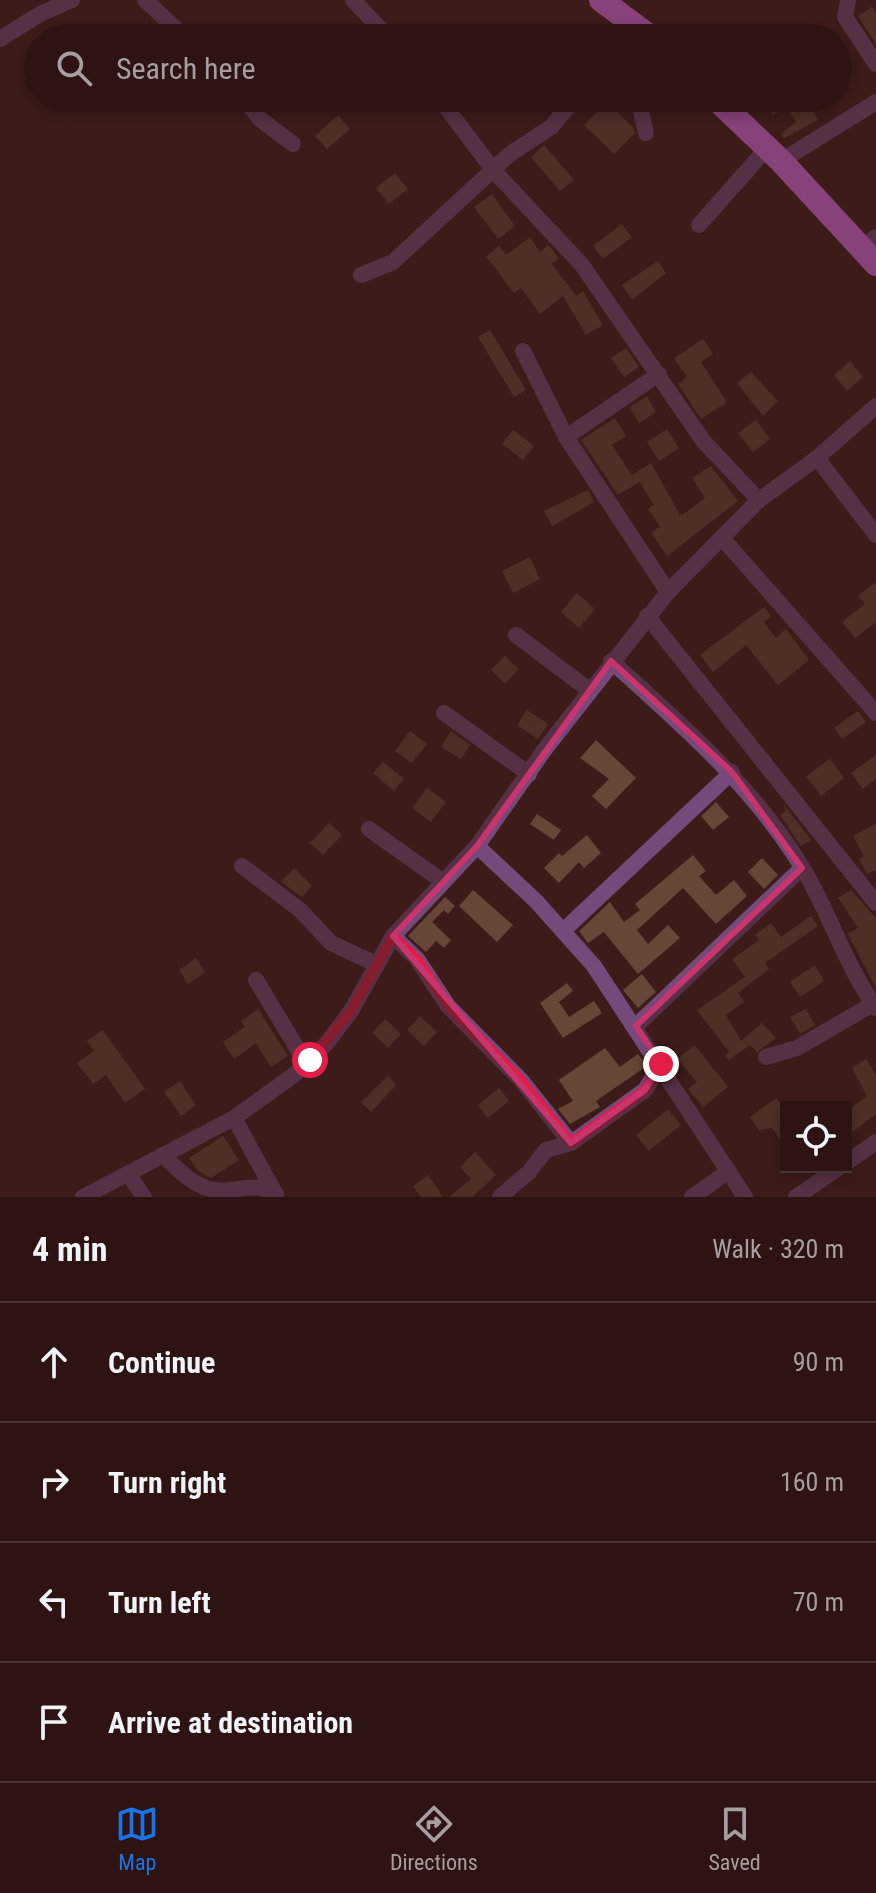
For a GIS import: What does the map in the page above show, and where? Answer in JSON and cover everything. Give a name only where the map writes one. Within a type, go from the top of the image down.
[{"type":"highway","points":[[601,0],[632,24]]},
{"type":"highway","points":[[730,112],[871,249]]},
{"type":"street","points":[[0,39],[40,14],[72,0]]},
{"type":"street","points":[[145,0],[171,24]]},
{"type":"street","points":[[353,0],[376,24]]},
{"type":"street","points":[[848,0],[845,17],[850,24]]},
{"type":"street","points":[[852,28],[876,64]]},
{"type":"street","points":[[699,225],[774,154],[876,102]]},
{"type":"street","points":[[254,112],[293,144]]},
{"type":"street","points":[[450,112],[494,171],[582,265],[704,442],[759,500]]},
{"type":"street","points":[[361,275],[393,262],[510,154],[551,127],[564,112]]},
{"type":"street","points":[[641,112],[646,133]]},
{"type":"street","points":[[523,351],[566,437],[668,592]]},
{"type":"street","points":[[566,437],[659,374]]},
{"type":"street","points":[[83,1197],[234,1118],[306,1063],[338,1029],[393,936],[477,846],[589,690],[647,616],[759,500],[817,458],[876,406]]},
{"type":"street","points":[[817,458],[876,535]]},
{"type":"street","points":[[723,539],[876,713]]},
{"type":"street","points":[[647,616],[876,903]]},
{"type":"street","points":[[516,635],[589,690]]},
{"type":"street","points":[[611,661],[732,772],[802,868],[857,981],[874,1006],[797,1048],[766,1057]]},
{"type":"street","points":[[444,713],[529,774]]},
{"type":"street","points":[[564,930],[732,772]]},
{"type":"street","points":[[369,829],[442,881]]},
{"type":"street","points":[[477,846],[564,930],[594,966],[661,1064],[745,1197]]},
{"type":"street","points":[[242,866],[300,910],[331,943],[376,964]]},
{"type":"street","points":[[636,1026],[802,868]]},
{"type":"street","points":[[393,936],[417,959],[448,1006],[521,1080],[571,1143]]},
{"type":"street","points":[[256,980],[306,1063]]},
{"type":"street","points":[[500,1197],[529,1172],[546,1150],[571,1143],[645,1090],[661,1064]]},
{"type":"street","points":[[234,1118],[277,1196]]},
{"type":"street","points":[[852,1159],[876,1142]]},
{"type":"street","points":[[163,1155],[186,1177],[213,1190],[257,1185],[277,1196]]},
{"type":"street","points":[[692,1197],[729,1171]]},
{"type":"street","points":[[796,1197],[831,1173]]},
{"type":"street","points":[[128,1174],[144,1197]]},
{"type":"highlighted area","points":[[611,661],[732,772],[802,868],[636,1026],[661,1064],[645,1090],[571,1143],[393,936],[477,846]]},
{"type":"building","points":[[872,7],[876,13],[876,44],[858,16]]},
{"type":"building","points":[[597,112],[617,112],[635,133],[614,154],[584,125]]},
{"type":"building","points":[[790,112],[814,112],[818,120],[784,138],[781,134],[796,122]]},
{"type":"building","points":[[338,115],[350,129],[327,149],[315,136]]},
{"type":"building","points":[[544,145],[574,180],[560,191],[531,157]]},
{"type":"building","points":[[395,173],[408,189],[389,204],[376,188]]},
{"type":"building","points":[[492,194],[515,226],[498,239],[474,207]]},
{"type":"building","points":[[622,224],[632,237],[603,259],[593,246]]},
{"type":"building","points":[[530,237],[540,252],[548,245],[551,248],[559,258],[552,264],[576,296],[583,291],[603,325],[586,335],[563,296],[540,314],[521,288],[514,293],[486,256],[499,246],[506,255]]},
{"type":"building","points":[[658,261],[666,273],[632,300],[622,285]]},
{"type":"building","points":[[490,330],[526,390],[514,397],[478,337]]},
{"type":"building","points":[[703,339],[713,354],[701,362],[727,402],[701,419],[678,384],[687,377],[674,358]]},
{"type":"building","points":[[626,348],[639,367],[624,377],[611,358]]},
{"type":"building","points":[[850,361],[863,377],[847,391],[834,375]]},
{"type":"building","points":[[751,372],[778,401],[763,416],[737,383]]},
{"type":"building","points":[[647,396],[656,412],[639,423],[630,407]]},
{"type":"building","points":[[615,418],[626,436],[612,445],[632,475],[651,463],[679,513],[682,515],[705,498],[692,478],[711,466],[738,501],[667,556],[651,532],[660,527],[648,509],[654,505],[640,482],[618,495],[581,440]]},
{"type":"building","points":[[756,420],[770,439],[753,452],[738,433]]},
{"type":"building","points":[[667,429],[679,448],[659,461],[647,442]]},
{"type":"building","points":[[513,430],[534,446],[523,460],[502,444]]},
{"type":"building","points":[[588,490],[594,502],[552,526],[544,511]]},
{"type":"building","points":[[530,557],[540,579],[513,593],[502,571]]},
{"type":"building","points":[[876,582],[876,622],[855,638],[842,622],[865,604],[858,596]]},
{"type":"building","points":[[577,593],[595,609],[579,628],[561,612]]},
{"type":"building","points":[[764,607],[771,616],[764,622],[776,638],[786,629],[809,660],[778,685],[746,645],[713,672],[700,655]]},
{"type":"building","points":[[505,656],[519,669],[505,684],[491,670]]},
{"type":"building","points":[[527,710],[548,724],[538,739],[517,725]]},
{"type":"building","points":[[858,711],[866,722],[842,739],[834,728]]},
{"type":"building","points":[[410,731],[427,744],[412,763],[395,751]]},
{"type":"building","points":[[451,731],[470,745],[461,759],[441,747]]},
{"type":"building","points":[[596,740],[636,778],[606,809],[592,796],[609,779],[580,758]]},
{"type":"building","points":[[876,755],[876,779],[863,789],[851,773]]},
{"type":"building","points":[[830,759],[844,778],[821,796],[806,776]]},
{"type":"building","points":[[383,762],[404,779],[394,791],[373,773]]},
{"type":"building","points":[[427,788],[446,802],[431,822],[412,808]]},
{"type":"building","points":[[716,802],[729,817],[713,830],[701,816]]},
{"type":"building","points":[[784,805],[811,840],[801,846],[780,815],[785,811]]},
{"type":"building","points":[[537,814],[561,830],[554,840],[530,824]]},
{"type":"building","points":[[329,823],[342,835],[323,855],[310,843]]},
{"type":"building","points":[[876,824],[876,870],[867,874],[859,859],[864,856],[853,836]]},
{"type":"building","points":[[587,835],[601,853],[584,868],[579,862],[559,883],[544,868],[559,853],[562,856]]},
{"type":"building","points":[[693,855],[706,871],[699,876],[716,895],[734,880],[747,896],[716,924],[683,888],[637,930],[648,944],[668,925],[680,938],[638,974],[604,932],[588,943],[579,931],[610,902],[624,922],[640,910],[635,904]]},
{"type":"building","points":[[762,858],[778,875],[764,889],[748,872]]},
{"type":"building","points":[[294,868],[312,886],[302,897],[281,882]]},
{"type":"building","points":[[473,890],[513,925],[497,942],[459,906]]},
{"type":"building","points":[[851,890],[876,918],[876,988],[848,934],[858,928],[838,898]]},
{"type":"building","points":[[445,897],[455,906],[448,914],[444,910],[432,922],[451,940],[444,948],[436,941],[426,952],[408,936]]},
{"type":"building","points":[[811,916],[818,926],[765,963],[769,969],[738,993],[744,1002],[726,1015],[741,1041],[762,1023],[776,1038],[757,1052],[750,1045],[729,1060],[725,1055],[729,1052],[697,1010],[745,977],[732,959],[759,940],[755,935],[771,923],[781,937]]},
{"type":"building","points":[[196,958],[205,972],[188,984],[179,970]]},
{"type":"building","points":[[815,965],[824,981],[800,997],[790,982]]},
{"type":"building","points":[[642,974],[656,992],[638,1008],[623,990]]},
{"type":"building","points":[[567,983],[573,991],[559,1002],[569,1017],[594,1001],[602,1013],[563,1038],[540,1003]]},
{"type":"building","points":[[258,1009],[288,1056],[271,1067],[256,1043],[234,1059],[223,1042],[245,1027],[241,1021]]},
{"type":"building","points":[[806,1009],[815,1025],[800,1034],[790,1017]]},
{"type":"building","points":[[420,1016],[437,1032],[424,1046],[407,1030]]},
{"type":"building","points":[[385,1019],[401,1034],[388,1048],[372,1033]]},
{"type":"building","points":[[103,1030],[145,1089],[125,1103],[106,1075],[93,1084],[77,1063],[94,1051],[87,1041]]},
{"type":"building","points":[[695,1045],[728,1087],[703,1107],[688,1089],[697,1082],[677,1059]]},
{"type":"building","points":[[605,1048],[620,1067],[638,1054],[647,1066],[596,1101],[600,1107],[570,1124],[558,1109],[573,1101],[559,1080]]},
{"type":"building","points":[[866,1059],[876,1075],[876,1114],[852,1132],[852,1107],[867,1096],[852,1068]]},
{"type":"building","points":[[388,1076],[396,1085],[371,1112],[361,1102]]},
{"type":"building","points":[[180,1081],[196,1105],[181,1116],[164,1092]]},
{"type":"building","points":[[499,1088],[509,1101],[488,1118],[478,1105]]},
{"type":"building","points":[[776,1098],[780,1103],[780,1139],[772,1128],[759,1130],[750,1117]]},
{"type":"building","points":[[668,1109],[681,1125],[649,1151],[636,1135]]},
{"type":"building","points":[[223,1136],[239,1160],[211,1178],[198,1171],[189,1158]]},
{"type":"building","points":[[475,1152],[496,1175],[472,1197],[449,1197],[471,1179],[460,1167]]},
{"type":"building","points":[[428,1175],[443,1197],[421,1197],[413,1186]]},
{"type":"route","points":[[310,1060],[351,1011],[393,936],[417,959],[448,1006],[508,1071],[521,1080],[571,1143],[645,1090],[661,1064]]}]
